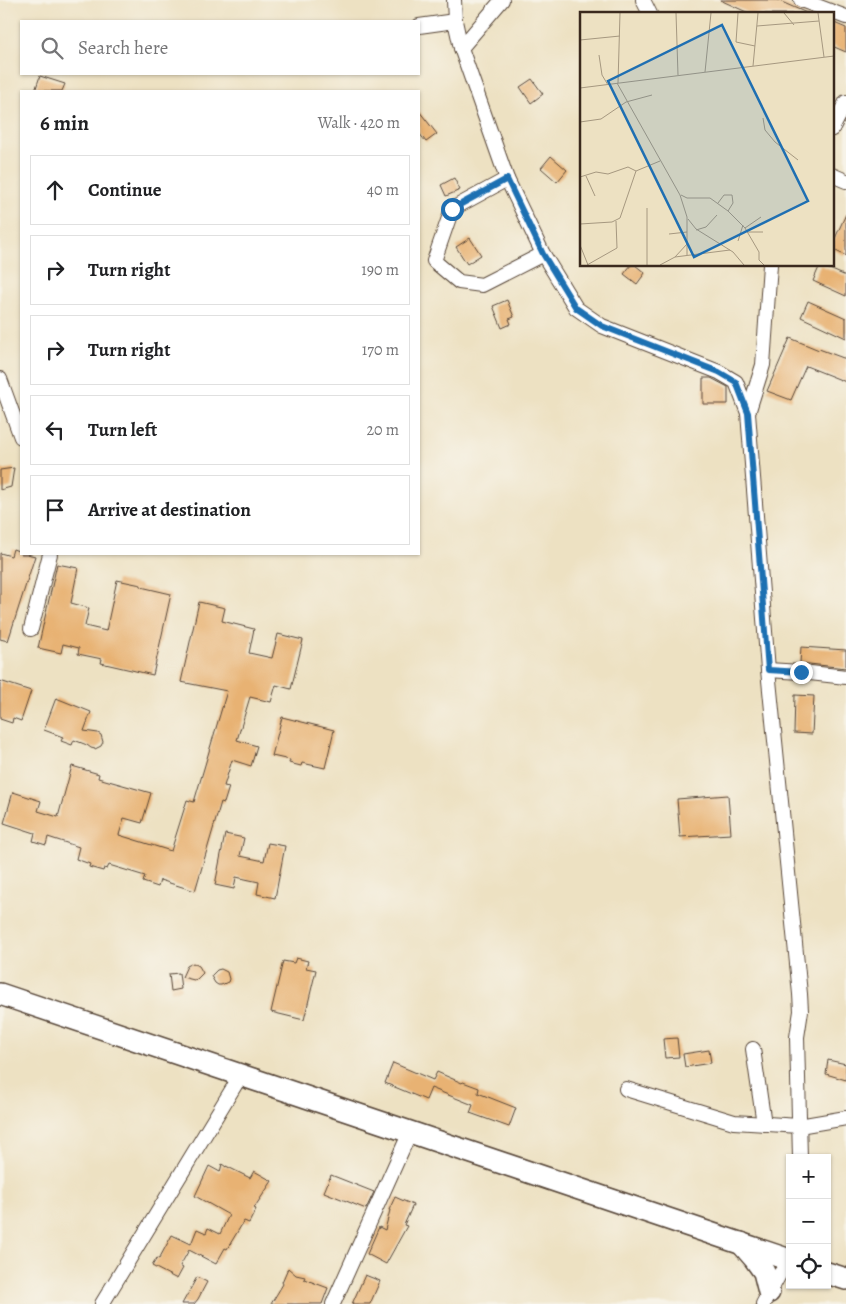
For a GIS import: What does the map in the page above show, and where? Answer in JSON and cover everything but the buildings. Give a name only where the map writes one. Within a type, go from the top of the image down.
[{"type":"main road","points":[[0,994],[786,1259]]},
{"type":"main road","points":[[741,1243],[764,1272],[766,1298]]},
{"type":"main road","points":[[831,1274],[846,1279]]},
{"type":"street","points":[[454,0],[455,21],[462,48],[507,179],[543,254],[576,308],[602,326],[719,372],[736,382],[748,413],[768,670],[800,994],[801,1011],[797,1037],[800,1154]]},
{"type":"street","points":[[462,48],[502,0]]},
{"type":"street","points":[[643,0],[649,12]]},
{"type":"street","points":[[801,0],[833,12]]},
{"type":"street","points":[[834,12],[846,17]]},
{"type":"street","points":[[420,26],[455,21]]},
{"type":"street","points":[[834,125],[846,102]]},
{"type":"street","points":[[834,176],[846,181]]},
{"type":"street","points":[[507,179],[452,209],[434,261],[459,282],[482,285],[543,254]]},
{"type":"street","points":[[748,413],[762,365],[770,266]]},
{"type":"street","points":[[0,379],[20,434]]},
{"type":"street","points":[[31,629],[50,555]]},
{"type":"street","points":[[768,670],[846,677]]},
{"type":"street","points":[[753,1049],[764,1124]]},
{"type":"street","points":[[102,1304],[241,1075]]},
{"type":"street","points":[[626,1089],[734,1122],[799,1126],[846,1118]]},
{"type":"street","points":[[333,1304],[410,1132]]},
{"type":"street","points":[[766,1298],[786,1265]]},
{"type":"route","points":[[452,209],[507,179],[543,254],[576,308],[602,326],[719,372],[736,382],[748,413],[768,670],[801,672]]}]
